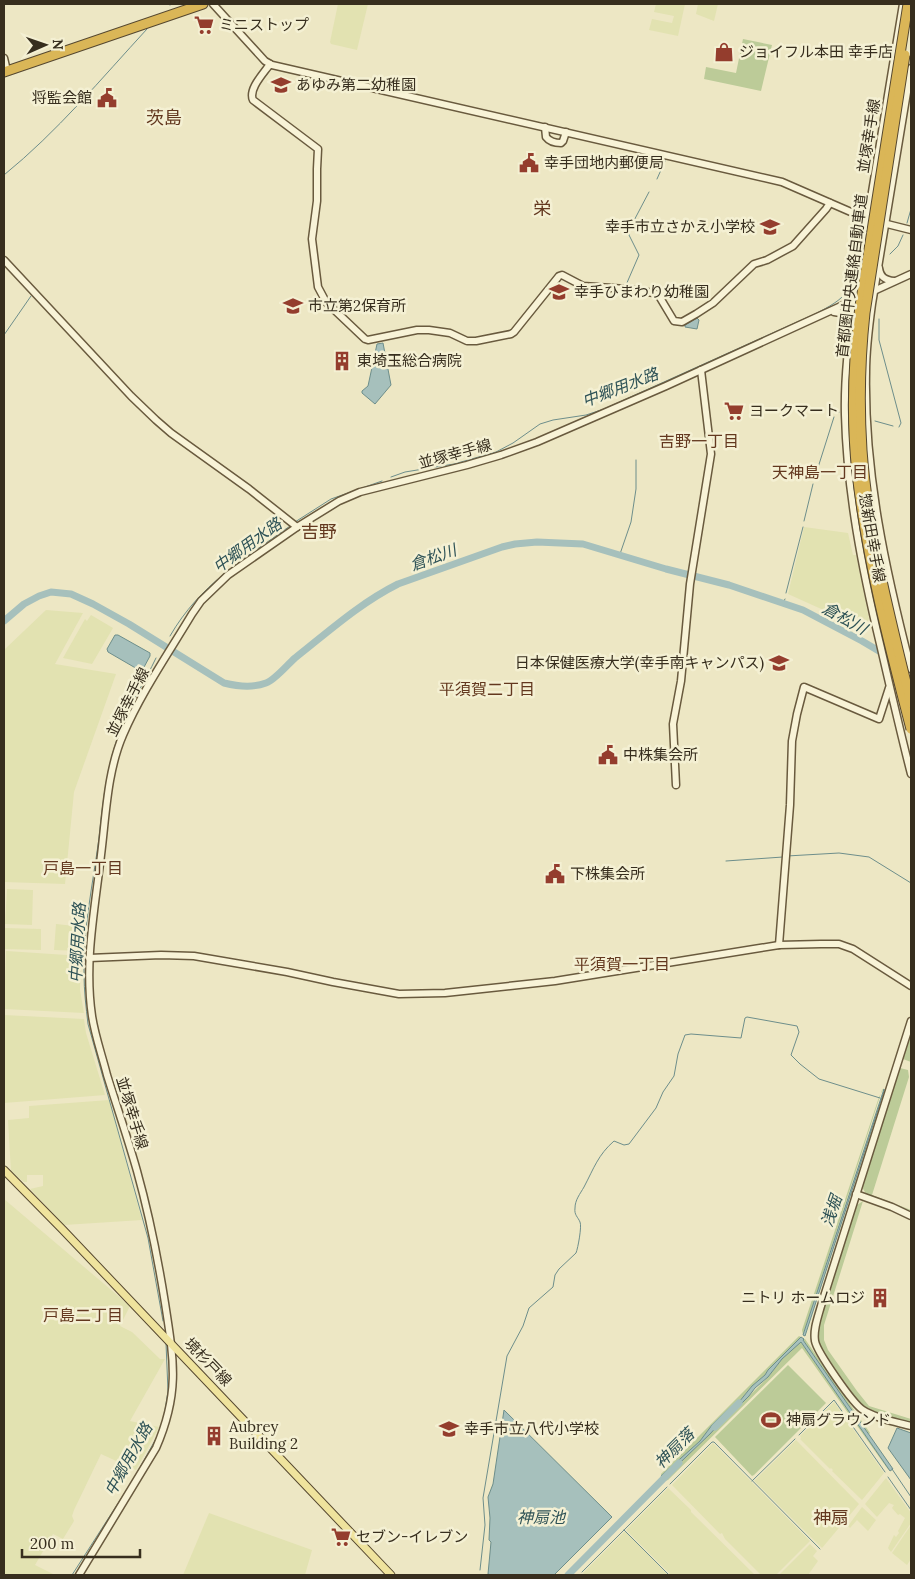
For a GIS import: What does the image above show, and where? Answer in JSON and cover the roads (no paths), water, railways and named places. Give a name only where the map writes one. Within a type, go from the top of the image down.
[{"type":"highway","points":[[6,72],[203,4]]},
{"type":"highway","name":"首都圏中央連絡自動車道","points":[[908,4],[860,306],[855,351],[853,399],[857,471],[869,550],[889,644],[911,729]]},
{"type":"highway","name":"首都圏中央連絡自動車道","points":[[911,18],[865,313],[860,399],[862,451],[868,504],[890,614],[911,703]]},
{"type":"main road","name":"境杉戸線","points":[[4,1170],[391,1575]]},
{"type":"street","points":[[213,4],[270,64],[782,182],[867,218],[911,230]]},
{"type":"street","name":"並塚幸手線","points":[[854,301],[903,4]]},
{"type":"street","points":[[4,58],[6,72]]},
{"type":"street","points":[[270,64],[252,90],[251,96],[253,100],[318,149],[316,169],[317,201],[312,239],[318,287],[322,297],[329,306],[368,340],[417,330],[450,333],[467,341],[511,334],[559,276],[562,275],[583,286],[654,293],[659,296],[674,321],[682,322],[713,302],[754,264],[767,260],[793,246],[830,203]]},
{"type":"street","name":"並塚幸手線","points":[[79,1575],[149,1461],[165,1427],[173,1387],[171,1343],[150,1222],[97,1041],[89,990],[89,958],[115,757],[122,736],[141,698],[201,601],[228,576],[326,508],[360,492],[467,465],[508,452],[583,423],[874,291],[911,68]]},
{"type":"street","points":[[545,127],[546,137],[550,141],[561,143],[566,132]]},
{"type":"street","points":[[867,218],[872,218],[877,214],[882,192],[890,182],[895,164]]},
{"type":"street","points":[[4,260],[152,416],[171,433],[249,489],[296,527]]},
{"type":"street","points":[[879,264],[880,274],[883,278],[895,282]]},
{"type":"street","points":[[848,340],[861,323],[864,301],[874,291],[911,274]]},
{"type":"street","name":"惣新田幸手線","points":[[874,291],[866,370],[869,450],[882,540],[911,669]]},
{"type":"street","name":"惣新田幸手線","points":[[854,301],[848,340],[845,414],[848,470],[856,529],[876,630],[911,774]]},
{"type":"street","points":[[832,311],[841,312],[846,316],[850,330]]},
{"type":"street","points":[[676,785],[673,724],[681,681],[690,582],[711,451],[701,370]]},
{"type":"street","points":[[876,630],[900,625]]},
{"type":"street","points":[[779,945],[790,805],[792,741],[804,687],[879,719],[890,687]]},
{"type":"street","points":[[89,958],[160,955],[194,956],[399,994],[445,993],[555,981],[779,945],[822,944],[843,946],[862,954],[911,986]]},
{"type":"street","points":[[911,1021],[816,1324],[815,1342],[822,1356],[859,1407],[871,1414],[911,1426]]},
{"type":"street","points":[[856,1194],[911,1216]]},
{"type":"street","points":[[154,1326],[162,1325],[167,1321]]},
{"type":"water","points":[[697,318],[699,320],[697,329],[685,327],[685,325]]},
{"type":"water","points":[[383,343],[391,385],[375,404],[362,391],[368,386],[377,344]]},
{"type":"water","points":[[115,635],[150,653],[143,669],[139,670],[108,652],[107,649]]},
{"type":"water","points":[[884,1089],[884,1091],[805,1336],[803,1335]]},
{"type":"water","points":[[801,1337],[893,1469],[890,1471],[801,1342],[782,1359],[768,1377],[739,1406],[731,1411],[663,1479],[661,1476],[700,1441],[712,1425],[739,1402],[752,1386]]},
{"type":"water","name":"神扇池","points":[[504,1410],[612,1517],[554,1575],[488,1574],[491,1542],[489,1540],[490,1518],[488,1497],[493,1484]]},
{"type":"water","points":[[897,1428],[911,1433],[911,1480],[888,1448]]},
{"type":"waterway","points":[[4,175],[60,123],[147,29]]},
{"type":"waterway","points":[[657,179],[665,161]]},
{"type":"waterway","points":[[626,285],[639,255],[629,235],[629,230],[649,192]]},
{"type":"waterway","name":"中郷用水路","points":[[907,223],[911,209],[911,200]]},
{"type":"waterway","name":"中郷用水路","points":[[890,254],[898,246],[903,235]]},
{"type":"waterway","name":"中郷用水路","points":[[391,477],[405,472],[454,464],[496,452],[513,443],[540,424],[586,415],[604,409],[817,313],[838,301],[848,290]]},
{"type":"waterway","points":[[4,335],[31,296]]},
{"type":"waterway","points":[[879,319],[879,340],[901,423],[899,427]]},
{"type":"waterway","points":[[815,477],[834,417]]},
{"type":"waterway","points":[[875,421],[893,426]]},
{"type":"waterway","points":[[620,554],[631,522],[636,489],[636,460]]},
{"type":"waterway","name":"中郷用水路","points":[[295,522],[331,499],[382,481]]},
{"type":"waterway","points":[[804,521],[813,484]]},
{"type":"waterway","name":"中郷用水路","points":[[170,636],[182,618],[209,587],[239,562],[290,526]]},
{"type":"waterway","points":[[786,593],[803,527]]},
{"type":"waterway","name":"倉松川","points":[[4,621],[24,604],[39,596],[51,592],[71,594],[129,624],[224,683],[239,686],[256,686],[273,679],[295,658],[345,618],[398,584],[515,544],[537,542],[583,544],[666,569],[729,585],[803,610],[862,641],[911,670]]},
{"type":"waterway","name":"倉松川","points":[[783,603],[785,599]]},
{"type":"waterway","name":"中郷用水路","points":[[156,658],[126,717],[109,767],[87,923],[84,974],[88,1024],[148,1238],[163,1321]]},
{"type":"waterway","points":[[787,856],[839,853],[869,857],[911,883]]},
{"type":"waterway","points":[[726,861],[783,857]]},
{"type":"waterway","points":[[480,1570],[485,1525],[483,1498],[507,1356],[523,1326],[529,1308],[553,1287],[555,1275],[559,1269],[576,1253],[580,1228],[580,1222],[575,1212],[576,1202],[597,1162],[614,1141],[624,1145],[629,1144],[656,1108],[663,1092],[674,1076],[678,1054],[685,1035],[741,1038],[745,1018],[747,1017],[797,1026],[799,1032],[791,1055],[800,1064],[819,1079],[880,1098]]},
{"type":"waterway","name":"中郷用水路","points":[[164,1417],[168,1391],[166,1343]]},
{"type":"waterway","points":[[799,1435],[834,1400],[885,1472]]},
{"type":"waterway","name":"神扇落","points":[[715,1427],[739,1403]]},
{"type":"waterway","name":"中郷用水路","points":[[72,1575],[133,1480],[158,1435],[163,1421]]},
{"type":"waterway","points":[[752,1481],[795,1439]]},
{"type":"waterway","points":[[670,1484],[714,1442],[820,1549]]},
{"type":"waterway","name":"神扇落","points":[[568,1575],[679,1463]]},
{"type":"waterway","points":[[892,1469],[911,1497]]},
{"type":"waterway","points":[[888,1477],[911,1510]]},
{"type":"waterway","points":[[582,1572],[667,1487]]},
{"type":"waterway","points":[[624,1530],[669,1575]]},
{"type":"place","name":"ミニストップ","points":[[204,25]]},
{"type":"place","name":"ジョイフル本田 幸手店","points":[[724,52]]},
{"type":"place","name":"あゆみ第二幼稚園","points":[[281,85]]},
{"type":"place","name":"将監会館","points":[[107,98]]},
{"type":"place","name":"幸手団地内郵便局","points":[[529,163]]},
{"type":"place","name":"幸手市立さかえ小学校","points":[[770,227]]},
{"type":"place","name":"幸手ひまわり幼稚園","points":[[559,292]]},
{"type":"place","name":"市立第2保育所","points":[[293,306]]},
{"type":"place","name":"東埼玉総合病院","points":[[342,361]]},
{"type":"place","name":"ヨークマート","points":[[734,411]]},
{"type":"place","name":"日本保健医療大学(幸手南キャンパス)","points":[[779,663]]},
{"type":"place","name":"中株集会所","points":[[608,755]]},
{"type":"place","name":"下株集会所","points":[[555,874]]},
{"type":"place","name":"ニトリ ホームロジ","points":[[880,1298]]},
{"type":"place","name":"神扇グラウンド","points":[[771,1420]]},
{"type":"place","name":"幸手市立八代小学校","points":[[449,1429]]},
{"type":"place","name":"Aubrey Building 2","points":[[214,1436]]},
{"type":"place","name":"セブン-イレブン","points":[[341,1537]]},
{"type":"district","name":"茨島","points":[[164,118]]},
{"type":"district","name":"栄","points":[[542,209]]},
{"type":"district","name":"吉野一丁目","points":[[699,441]]},
{"type":"district","name":"天神島一丁目","points":[[820,472]]},
{"type":"district","name":"吉野","points":[[319,532]]},
{"type":"district","name":"平須賀二丁目","points":[[487,689]]},
{"type":"district","name":"戸島一丁目","points":[[83,868]]},
{"type":"district","name":"平須賀一丁目","points":[[622,964]]},
{"type":"district","name":"戸島二丁目","points":[[83,1315]]},
{"type":"district","name":"神扇","points":[[831,1518]]},
{"type":"water label","name":"浅堀","points":[[831,1211]]}]
